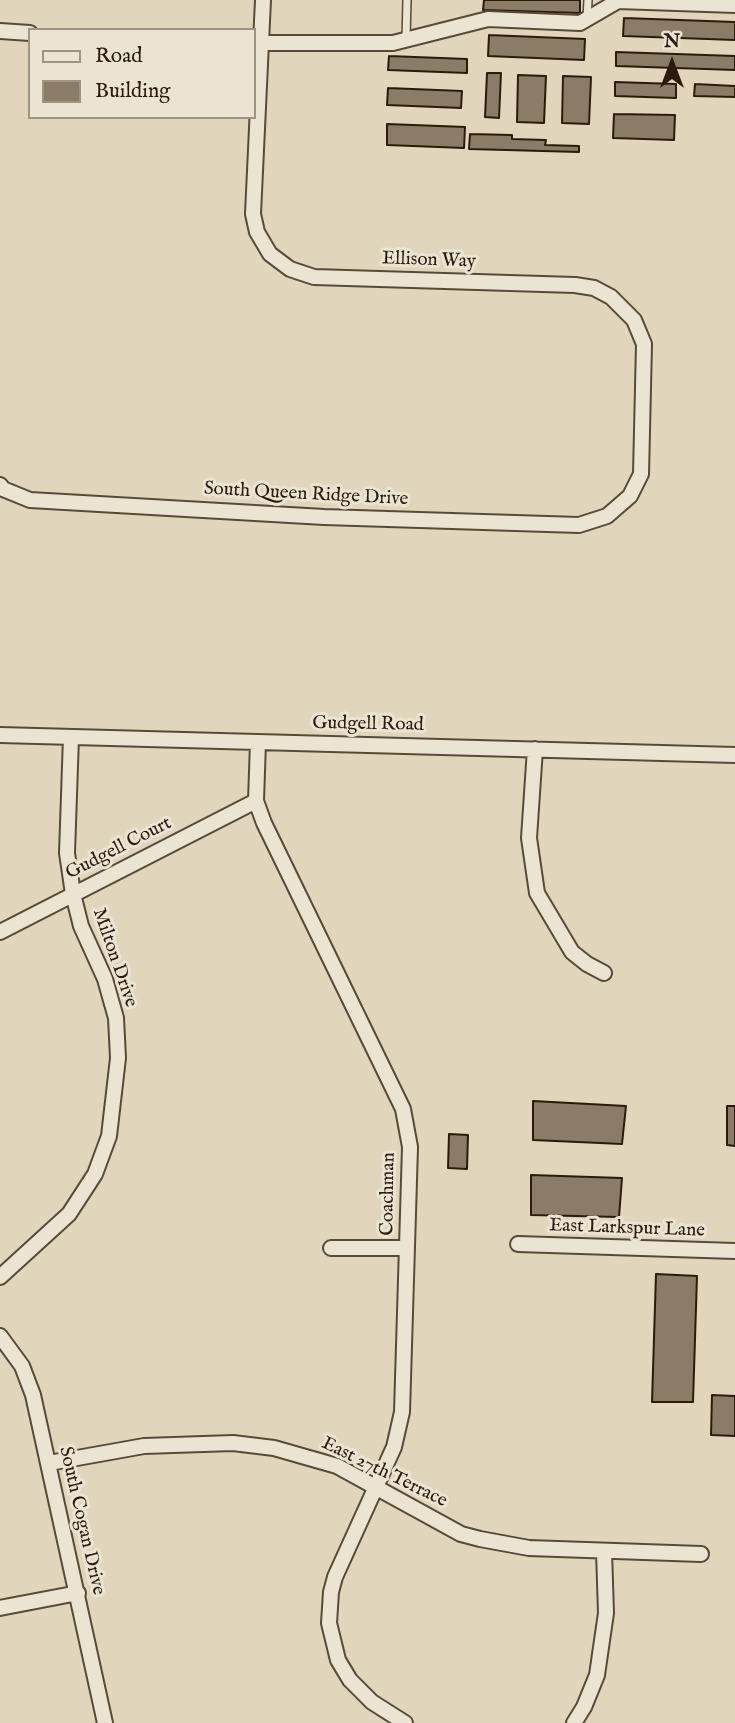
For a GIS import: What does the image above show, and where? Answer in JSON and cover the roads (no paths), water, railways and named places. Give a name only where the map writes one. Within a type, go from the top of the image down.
[{"type":"street","name":"Ellison Way","points":[[256,86],[262,0]]},
{"type":"street","points":[[257,43],[393,43],[488,19],[580,23],[618,1],[735,5]]},
{"type":"street","points":[[0,31],[28,33]]},
{"type":"street","name":"Ellison Way","points":[[255,119],[253,214],[257,232],[270,254],[290,269],[314,277],[575,285],[594,288],[611,297],[634,320],[644,344],[641,474],[630,496],[612,513]]},
{"type":"street","name":"South Queen Ridge Drive","points":[[0,485],[3,489],[30,500],[324,517],[579,525],[612,513]]},
{"type":"street","name":"Gudgell Road","points":[[0,735],[735,755]]},
{"type":"street","name":"Milton Drive","points":[[0,1277],[69,1214],[95,1174],[109,1136],[118,1058],[116,1018],[105,979],[81,926],[73,894],[67,853],[71,737]]},
{"type":"street","name":"Coachman","points":[[258,742],[256,801],[264,823],[403,1109],[410,1147],[402,1412],[394,1447],[335,1577],[329,1623],[342,1665],[350,1680],[372,1703],[405,1723]]},
{"type":"street","points":[[535,749],[529,838],[537,893],[572,952],[604,973]]},
{"type":"street","name":"Gudgell Court","points":[[0,932],[256,801]]},
{"type":"street","name":"East Larkspur Lane","points":[[518,1244],[735,1251]]},
{"type":"street","points":[[331,1248],[406,1248]]},
{"type":"street","name":"South Cogan Drive","points":[[0,1336],[22,1366],[33,1395],[105,1723]]},
{"type":"street","name":"East 27th Terrace","points":[[49,1464],[144,1446],[233,1443],[274,1448],[337,1466],[461,1534],[480,1539],[529,1548],[701,1554]]},
{"type":"street","points":[[574,1723],[584,1707],[597,1675],[606,1613],[604,1550]]},
{"type":"street","points":[[0,1608],[78,1593]]},
{"type":"lane","points":[[406,40],[407,0]]},
{"type":"lane","points":[[587,19],[588,0]]}]
